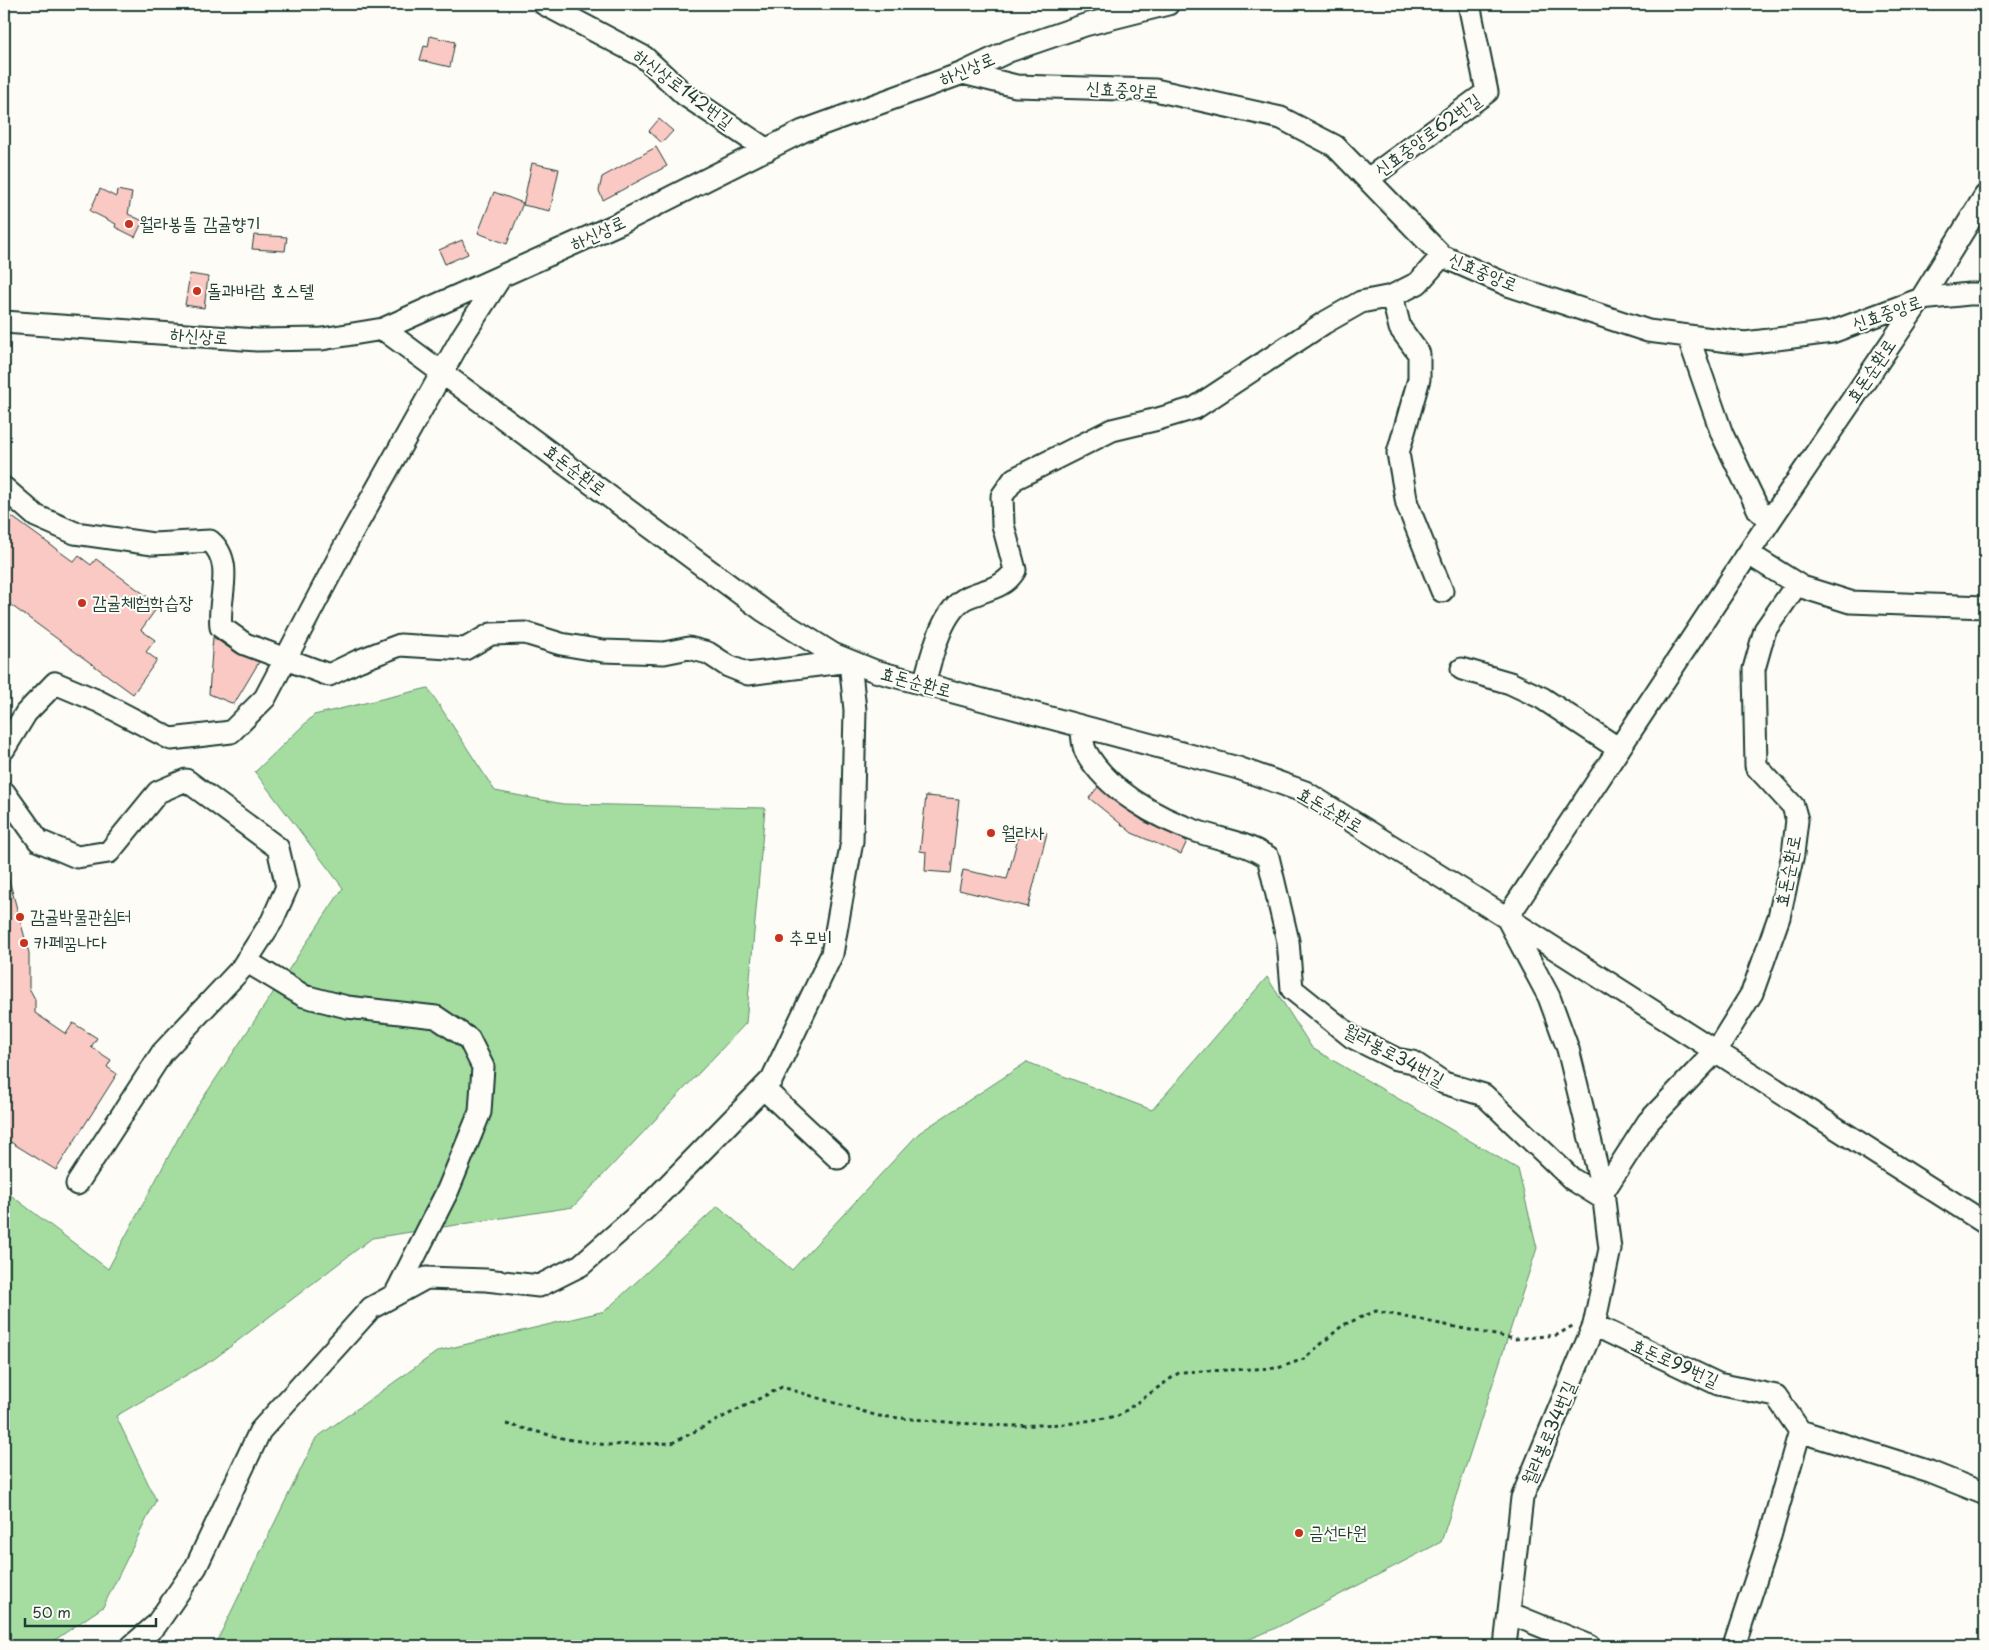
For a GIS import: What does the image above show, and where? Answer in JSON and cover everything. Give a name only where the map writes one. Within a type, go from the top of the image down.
[{"type":"street","name":"하신상로142번길","points":[[544,4],[644,57],[685,96],[767,150]]},
{"type":"street","name":"하신상로","points":[[4,322],[257,340],[322,340],[383,330],[620,224],[803,131],[963,73],[1009,52],[1085,25],[1168,4]]},
{"type":"street","name":"신효중앙로62번길","points":[[1368,179],[1487,92],[1469,4]]},
{"type":"street","name":"신효중앙로","points":[[963,73],[1016,86],[1155,90],[1281,118],[1335,146],[1442,256],[1508,285],[1639,328],[1745,343],[1832,332],[1921,299],[1985,294]]},
{"type":"street","name":"효돈순환로","points":[[1507,918],[1772,519],[1921,299],[1985,196]]},
{"type":"street","points":[[924,684],[936,643],[950,613],[964,599],[1009,580],[1015,570],[1003,525],[1002,496],[1014,479],[1112,430],[1195,408],[1339,314],[1361,302],[1392,296],[1418,282],[1442,256]]},
{"type":"street","points":[[4,748],[26,713],[55,684],[98,701],[171,739],[231,732],[265,698],[347,542],[462,337],[500,278]]},
{"type":"street","points":[[1392,296],[1400,328],[1419,354],[1419,379],[1398,453],[1407,504],[1442,591]]},
{"type":"street","name":"효돈순환로","points":[[383,330],[443,372],[764,611],[833,654],[874,671],[1238,768],[1305,792],[1507,918],[1985,1223]]},
{"type":"street","points":[[1688,336],[1722,434],[1759,511],[1772,519]]},
{"type":"street","points":[[4,488],[36,516],[75,533],[153,544],[210,541],[221,554],[224,575],[219,613],[221,628],[244,644],[329,675],[358,661],[400,645],[466,648],[491,634],[524,633],[562,644],[603,651],[664,653],[689,648],[708,653],[728,666],[748,674],[850,661],[855,710],[852,841],[832,954],[772,1079],[647,1207],[582,1265],[539,1286],[486,1280],[426,1278],[371,1308],[260,1431],[196,1567],[156,1624],[132,1646]]},
{"type":"street","points":[[1749,554],[1797,584],[1850,602],[1985,607]]},
{"type":"street","name":"효돈순환로","points":[[1716,1051],[1752,994],[1779,917],[1793,854],[1798,820],[1793,806],[1756,766],[1754,669],[1765,630],[1797,584]]},
{"type":"street","points":[[1462,669],[1510,684],[1542,698],[1619,749]]},
{"type":"street","name":"월라봉로34번길","points":[[1081,726],[1085,751],[1100,773],[1145,808],[1196,831],[1249,846],[1268,857],[1288,941],[1292,989],[1352,1037],[1396,1059],[1413,1062],[1444,1083],[1484,1095],[1572,1178],[1604,1195]]},
{"type":"street","points":[[4,792],[39,841],[76,857],[109,852],[158,792],[186,780],[278,848],[287,887],[272,921],[246,961],[162,1054],[77,1184]]},
{"type":"street","name":"월라봉로34번길","points":[[1505,1646],[1522,1498],[1596,1317],[1610,1249],[1604,1195],[1568,1049],[1549,997],[1507,918]]},
{"type":"street","points":[[246,961],[304,996],[346,1007],[436,1017],[469,1039],[483,1067],[480,1112],[448,1190],[394,1295]]},
{"type":"street","points":[[1604,1195],[1648,1122],[1716,1051]]},
{"type":"street","points":[[763,1088],[838,1158]]},
{"type":"street","name":"효돈로99번길","points":[[1596,1317],[1718,1384],[1776,1396],[1800,1431]]},
{"type":"street","points":[[1734,1646],[1770,1536],[1800,1431],[1930,1472],[1985,1494]]},
{"type":"street","points":[[1509,1613],[1590,1646]]},
{"type":"path","points":[[506,1424],[566,1439],[607,1445],[672,1443],[782,1387],[878,1416],[994,1425],[1067,1424],[1118,1416],[1180,1372],[1278,1368],[1304,1359],[1343,1325],[1376,1311],[1515,1339],[1557,1335],[1596,1317]]},
{"type":"green space","points":[[428,688],[495,791],[563,804],[765,808],[746,1023],[573,1207],[372,1238],[214,1359],[116,1416],[156,1500],[103,1607],[46,1646],[4,1646],[4,1190],[108,1269],[187,1122],[343,888],[255,772],[314,715]]},
{"type":"green space","points":[[1267,977],[1312,1048],[1518,1169],[1537,1248],[1441,1542],[1274,1629],[1233,1646],[211,1646],[216,1643],[316,1438],[438,1351],[605,1311],[718,1206],[792,1270],[919,1133],[1027,1062],[1152,1110]]},
{"type":"building","points":[[430,36],[455,42],[450,67],[420,60],[424,46],[428,47]]},
{"type":"building","points":[[659,119],[673,131],[662,143],[649,131]]},
{"type":"building","points":[[656,147],[667,166],[603,200],[599,191],[602,177]]},
{"type":"building","points":[[532,163],[559,169],[550,211],[523,205]]},
{"type":"building","points":[[100,189],[116,197],[117,190],[132,193],[128,214],[143,221],[135,237],[115,227],[116,224],[90,211]]},
{"type":"building","points":[[494,192],[523,203],[507,244],[478,233]]},
{"type":"building","points":[[254,235],[287,237],[285,251],[252,249]]},
{"type":"building","points":[[462,240],[468,254],[445,264],[439,250]]},
{"type":"building","name":"돌과바람 호스텔","points":[[190,274],[208,277],[204,308],[185,305]]},
{"type":"building","name":"감귤체험학습장","points":[[4,511],[74,562],[79,556],[91,565],[96,559],[159,605],[141,630],[155,640],[146,652],[157,660],[133,694],[4,600]]},
{"type":"building","points":[[213,637],[238,654],[259,662],[234,704],[209,694]]},
{"type":"building","points":[[1098,787],[1143,821],[1187,841],[1181,854],[1132,833],[1089,798]]},
{"type":"building","name":"월라사","points":[[926,796],[959,799],[951,873],[925,871],[926,852],[920,851]]},
{"type":"building","points":[[1021,826],[1047,833],[1028,907],[959,890],[963,870],[1007,879]]},
{"type":"building","points":[[8,876],[29,953],[29,988],[35,999],[35,1013],[66,1034],[73,1023],[97,1038],[91,1047],[111,1060],[107,1067],[117,1074],[56,1170],[4,1138],[4,877]]},
{"type":"place","name":"월라봉뜰 감귤향기","points":[[129,224]]},
{"type":"place","name":"돌과바람 호스텔","points":[[197,291]]},
{"type":"place","name":"감귤체험학습장","points":[[82,603]]},
{"type":"place","name":"월라사","points":[[991,833]]},
{"type":"place","name":"감귤박물관쉼터","points":[[20,917]]},
{"type":"place","name":"추모비","points":[[779,938]]},
{"type":"place","name":"카페꿈나다","points":[[24,943]]},
{"type":"place","name":"금선다원","points":[[1299,1533]]}]
